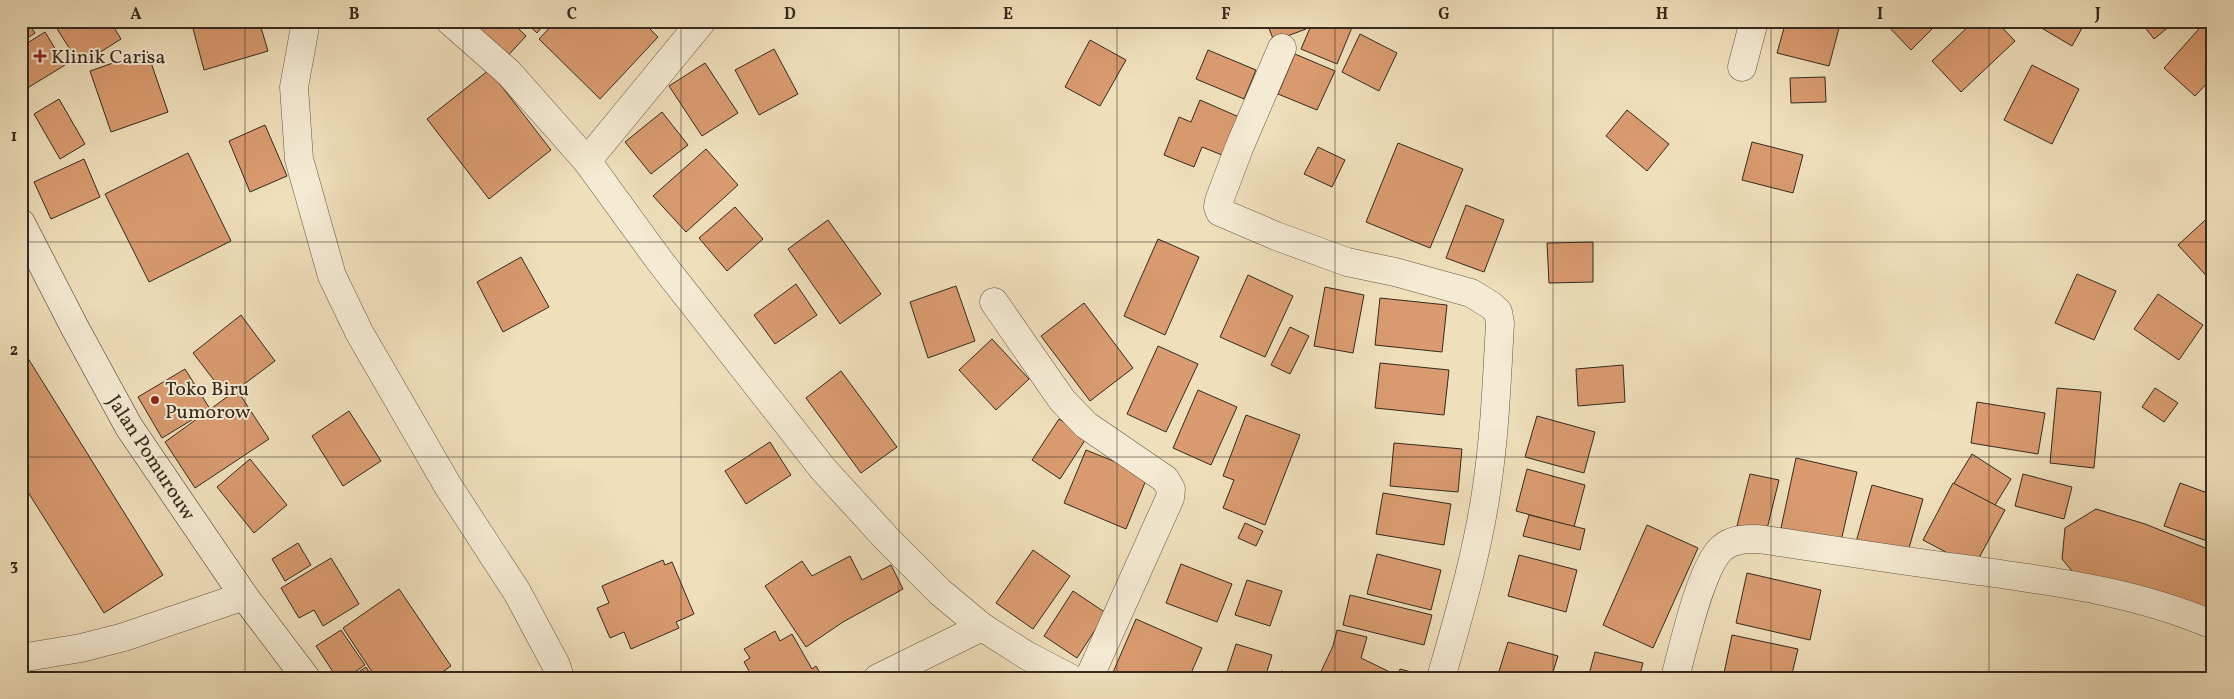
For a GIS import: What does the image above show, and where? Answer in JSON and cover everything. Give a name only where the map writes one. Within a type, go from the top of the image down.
[{"type":"street","points":[[306,21],[294,87],[299,159],[332,276],[359,332],[443,477],[517,592],[556,665],[560,678]]},
{"type":"street","points":[[450,21],[509,73],[587,161],[659,260],[823,470],[887,539],[934,585],[982,627],[1026,655],[1070,678]]},
{"type":"street","points":[[587,161],[702,21]]},
{"type":"street","points":[[1742,67],[1754,21]]},
{"type":"street","points":[[1282,48],[1239,148],[1219,201],[1218,207],[1220,212],[1276,236],[1348,262],[1395,272],[1471,293],[1498,312],[1500,323],[1494,432],[1488,486],[1466,589],[1441,678]]},
{"type":"street","name":"Jalan Pomurouw","points":[[21,223],[129,427],[244,596],[306,678]]},
{"type":"street","points":[[994,302],[1062,400],[1075,415],[1166,480],[1171,489],[1170,498],[1089,678]]},
{"type":"street","points":[[1675,678],[1710,563],[1723,547],[1735,540],[1743,539],[1758,539],[2070,583],[2134,598],[2213,625]]},
{"type":"street","points":[[21,658],[80,648],[124,637],[244,596]]},
{"type":"street","points":[[878,678],[982,627]]},
{"type":"building","points":[[21,21],[27,21],[35,33],[21,42]]},
{"type":"building","points":[[52,21],[110,21],[121,39],[80,65]]},
{"type":"building","points":[[191,21],[259,21],[268,51],[204,70]]},
{"type":"building","points":[[484,21],[511,21],[526,36],[504,60],[474,32]]},
{"type":"building","points":[[524,21],[547,21],[537,33]]},
{"type":"building","points":[[556,21],[642,21],[658,37],[600,99],[539,39]]},
{"type":"building","points":[[1266,21],[1303,21],[1306,29],[1274,41]]},
{"type":"building","points":[[1313,21],[1343,21],[1353,25],[1337,64],[1301,49]]},
{"type":"building","points":[[1786,21],[1812,21],[1839,28],[1829,66],[1777,53]]},
{"type":"building","points":[[1883,21],[1940,21],[1911,50]]},
{"type":"building","points":[[1974,21],[1996,21],[2015,41],[1961,92],[1932,61]]},
{"type":"building","points":[[2034,21],[2086,21],[2072,46],[2033,23]]},
{"type":"building","points":[[2140,21],[2176,21],[2154,39]]},
{"type":"building","points":[[2206,21],[2213,21],[2213,77],[2195,96],[2164,68]]},
{"type":"building","name":"Klinik Carisa","points":[[45,32],[65,65],[21,92],[21,47]]},
{"type":"building","points":[[1360,34],[1397,53],[1379,91],[1342,72]]},
{"type":"building","points":[[1090,40],[1126,60],[1100,106],[1065,87]]},
{"type":"building","points":[[774,49],[798,94],[759,115],[735,70]]},
{"type":"building","points":[[1208,50],[1256,70],[1244,99],[1196,79]]},
{"type":"building","points":[[147,51],[168,112],[111,132],[90,71]]},
{"type":"building","points":[[1295,54],[1335,71],[1317,110],[1278,94]]},
{"type":"building","points":[[705,63],[738,113],[702,136],[669,86]]},
{"type":"building","points":[[2032,65],[2079,89],[2052,144],[2004,120]]},
{"type":"building","points":[[489,70],[551,150],[489,199],[427,119]]},
{"type":"building","points":[[1825,77],[1826,102],[1791,103],[1790,78]]},
{"type":"building","points":[[59,99],[85,144],[60,159],[34,114]]},
{"type":"building","points":[[1200,100],[1239,117],[1222,155],[1202,147],[1194,167],[1164,155],[1179,117],[1191,122]]},
{"type":"building","points":[[1627,110],[1669,144],[1647,171],[1606,136]]},
{"type":"building","points":[[662,112],[688,145],[651,174],[625,142]]},
{"type":"building","points":[[265,125],[287,176],[250,192],[229,141]]},
{"type":"building","points":[[1752,142],[1803,155],[1793,193],[1742,180]]},
{"type":"building","points":[[1398,143],[1463,169],[1430,248],[1366,222]]},
{"type":"building","points":[[1318,147],[1345,160],[1332,187],[1304,174]]},
{"type":"building","points":[[706,149],[738,185],[686,232],[653,196]]},
{"type":"building","points":[[188,153],[231,241],[149,282],[105,194]]},
{"type":"building","points":[[84,159],[100,197],[51,219],[34,182]]},
{"type":"building","points":[[1466,205],[1504,220],[1484,272],[1446,258]]},
{"type":"building","points":[[735,207],[763,239],[727,271],[699,238]]},
{"type":"building","points":[[2213,213],[2213,283],[2178,245]]},
{"type":"building","points":[[828,220],[881,294],[840,324],[788,249]]},
{"type":"building","points":[[1158,239],[1199,257],[1165,335],[1124,316]]},
{"type":"building","points":[[1593,242],[1593,282],[1549,283],[1547,243]]},
{"type":"building","points":[[521,257],[549,307],[503,332],[477,282]]},
{"type":"building","points":[[2077,274],[2116,291],[2094,340],[2055,323]]},
{"type":"building","points":[[1248,275],[1293,296],[1265,357],[1220,337]]},
{"type":"building","points":[[796,284],[817,315],[775,344],[754,315]]},
{"type":"building","points":[[956,286],[975,341],[928,358],[910,302]]},
{"type":"building","points":[[1325,287],[1364,295],[1353,353],[1314,346]]},
{"type":"building","points":[[2158,294],[2203,325],[2179,360],[2134,329]]},
{"type":"building","points":[[1380,298],[1447,305],[1442,352],[1375,345]]},
{"type":"building","points":[[1084,303],[1133,368],[1090,401],[1041,336]]},
{"type":"building","points":[[241,315],[275,361],[227,397],[193,353]]},
{"type":"building","points":[[1290,327],[1309,336],[1290,374],[1271,365]]},
{"type":"building","points":[[992,339],[1029,379],[996,410],[959,370]]},
{"type":"building","points":[[1158,346],[1198,364],[1166,432],[1127,414]]},
{"type":"building","points":[[21,347],[163,575],[104,613],[21,481]]},
{"type":"building","points":[[1380,363],[1449,370],[1444,415],[1375,408]]},
{"type":"building","points":[[1623,365],[1625,402],[1578,406],[1576,369]]},
{"type":"building","points":[[185,369],[210,409],[162,438],[138,397]]},
{"type":"building","points":[[841,371],[897,447],[861,473],[806,398]]},
{"type":"building","points":[[2057,388],[2101,392],[2094,468],[2050,463]]},
{"type":"building","points":[[2155,388],[2178,403],[2164,422],[2142,407]]},
{"type":"building","points":[[1198,390],[1237,407],[1211,465],[1173,448]]},
{"type":"building","points":[[239,393],[269,439],[195,488],[165,442],[227,397]]},
{"type":"building","points":[[1977,402],[2045,413],[2038,454],[1971,443]]},
{"type":"building","points":[[349,411],[381,461],[343,486],[312,436]]},
{"type":"building","points":[[1246,415],[1300,435],[1265,525],[1223,508],[1234,480],[1223,476]]},
{"type":"building","points":[[1537,416],[1595,432],[1584,473],[1525,457]]},
{"type":"building","points":[[1059,419],[1087,437],[1060,479],[1032,460]]},
{"type":"building","points":[[770,442],[791,475],[746,504],[725,471]]},
{"type":"building","points":[[1394,443],[1462,449],[1458,492],[1390,486]]},
{"type":"building","points":[[1086,450],[1148,475],[1126,529],[1064,503]]},
{"type":"building","points":[[1972,454],[2011,479],[1992,510],[1953,485]]},
{"type":"building","points":[[1796,458],[1857,472],[1841,541],[1781,528]]},
{"type":"building","points":[[250,459],[287,505],[254,533],[217,487]]},
{"type":"building","points":[[1527,469],[1585,485],[1574,527],[1516,511]]},
{"type":"building","points":[[1750,474],[1779,480],[1766,533],[1737,526]]},
{"type":"building","points":[[2023,474],[2072,487],[2064,519],[2015,506]]},
{"type":"building","points":[[1953,483],[2005,510],[1974,567],[1923,540]]},
{"type":"building","points":[[2180,483],[2213,495],[2213,543],[2164,526]]},
{"type":"building","points":[[21,485],[26,492],[21,496]]},
{"type":"building","points":[[1872,485],[1923,499],[1907,555],[1856,542]]},
{"type":"building","points":[[1383,493],[1451,504],[1444,545],[1376,534]]},
{"type":"building","points":[[2096,509],[2145,524],[2213,551],[2213,616],[2077,577],[2062,559],[2065,528]]},
{"type":"building","points":[[1529,515],[1585,529],[1580,550],[1523,536]]},
{"type":"building","points":[[1245,523],[1263,531],[1256,546],[1238,538]]},
{"type":"building","points":[[1647,525],[1698,548],[1653,648],[1603,625]]},
{"type":"building","points":[[298,543],[311,565],[285,581],[272,559]]},
{"type":"building","points":[[1033,550],[1070,576],[1033,629],[996,603]]},
{"type":"building","points":[[1377,554],[1441,570],[1431,610],[1367,594]]},
{"type":"building","points":[[1519,555],[1577,570],[1566,612],[1508,596]]},
{"type":"building","points":[[850,556],[862,580],[891,565],[903,589],[843,622],[806,647],[765,586],[802,561],[812,576]]},
{"type":"building","points":[[331,558],[359,604],[323,626],[314,610],[299,618],[281,588]]},
{"type":"building","points":[[663,560],[665,565],[672,562],[694,614],[676,622],[679,628],[631,649],[624,632],[610,638],[597,608],[609,603],[602,586]]},
{"type":"building","points":[[1181,564],[1232,584],[1217,622],[1166,603]]},
{"type":"building","points":[[1747,573],[1821,590],[1810,640],[1736,623]]},
{"type":"building","points":[[1247,580],[1282,591],[1270,626],[1235,615]]},
{"type":"building","points":[[399,589],[451,666],[434,678],[376,678],[343,628]]},
{"type":"building","points":[[1073,591],[1106,613],[1077,658],[1044,636]]},
{"type":"building","points":[[1350,595],[1432,615],[1424,645],[1343,625]]},
{"type":"building","points":[[1136,619],[1202,648],[1189,678],[1111,677]]},
{"type":"building","points":[[341,630],[365,665],[346,678],[337,678],[316,646]]},
{"type":"building","points":[[1337,630],[1367,637],[1361,658],[1396,675],[1396,678],[1318,678],[1333,646]]},
{"type":"building","points":[[775,631],[780,641],[792,634],[812,669],[816,666],[823,678],[753,678],[744,662],[750,658],[744,649]]},
{"type":"building","points":[[1732,635],[1798,649],[1791,678],[1723,678]]},
{"type":"building","points":[[1508,642],[1558,656],[1551,678],[1497,678]]},
{"type":"building","points":[[1236,644],[1272,655],[1265,678],[1225,678]]},
{"type":"building","points":[[1595,652],[1643,663],[1639,678],[1588,678]]},
{"type":"building","points":[[366,667],[373,678],[350,678]]},
{"type":"building","points":[[1400,669],[1426,676],[1426,678],[1398,678]]},
{"type":"building","points":[[1281,671],[1310,677],[1310,678],[1280,678]]},
{"type":"building","points":[[1205,672],[1220,678],[1203,678]]},
{"type":"building","points":[[21,676],[98,677],[98,678],[21,678]]},
{"type":"place","name":"Klinik Carisa","points":[[40,56]]},
{"type":"place","name":"Toko Biru Pumorow","points":[[155,400]]}]
